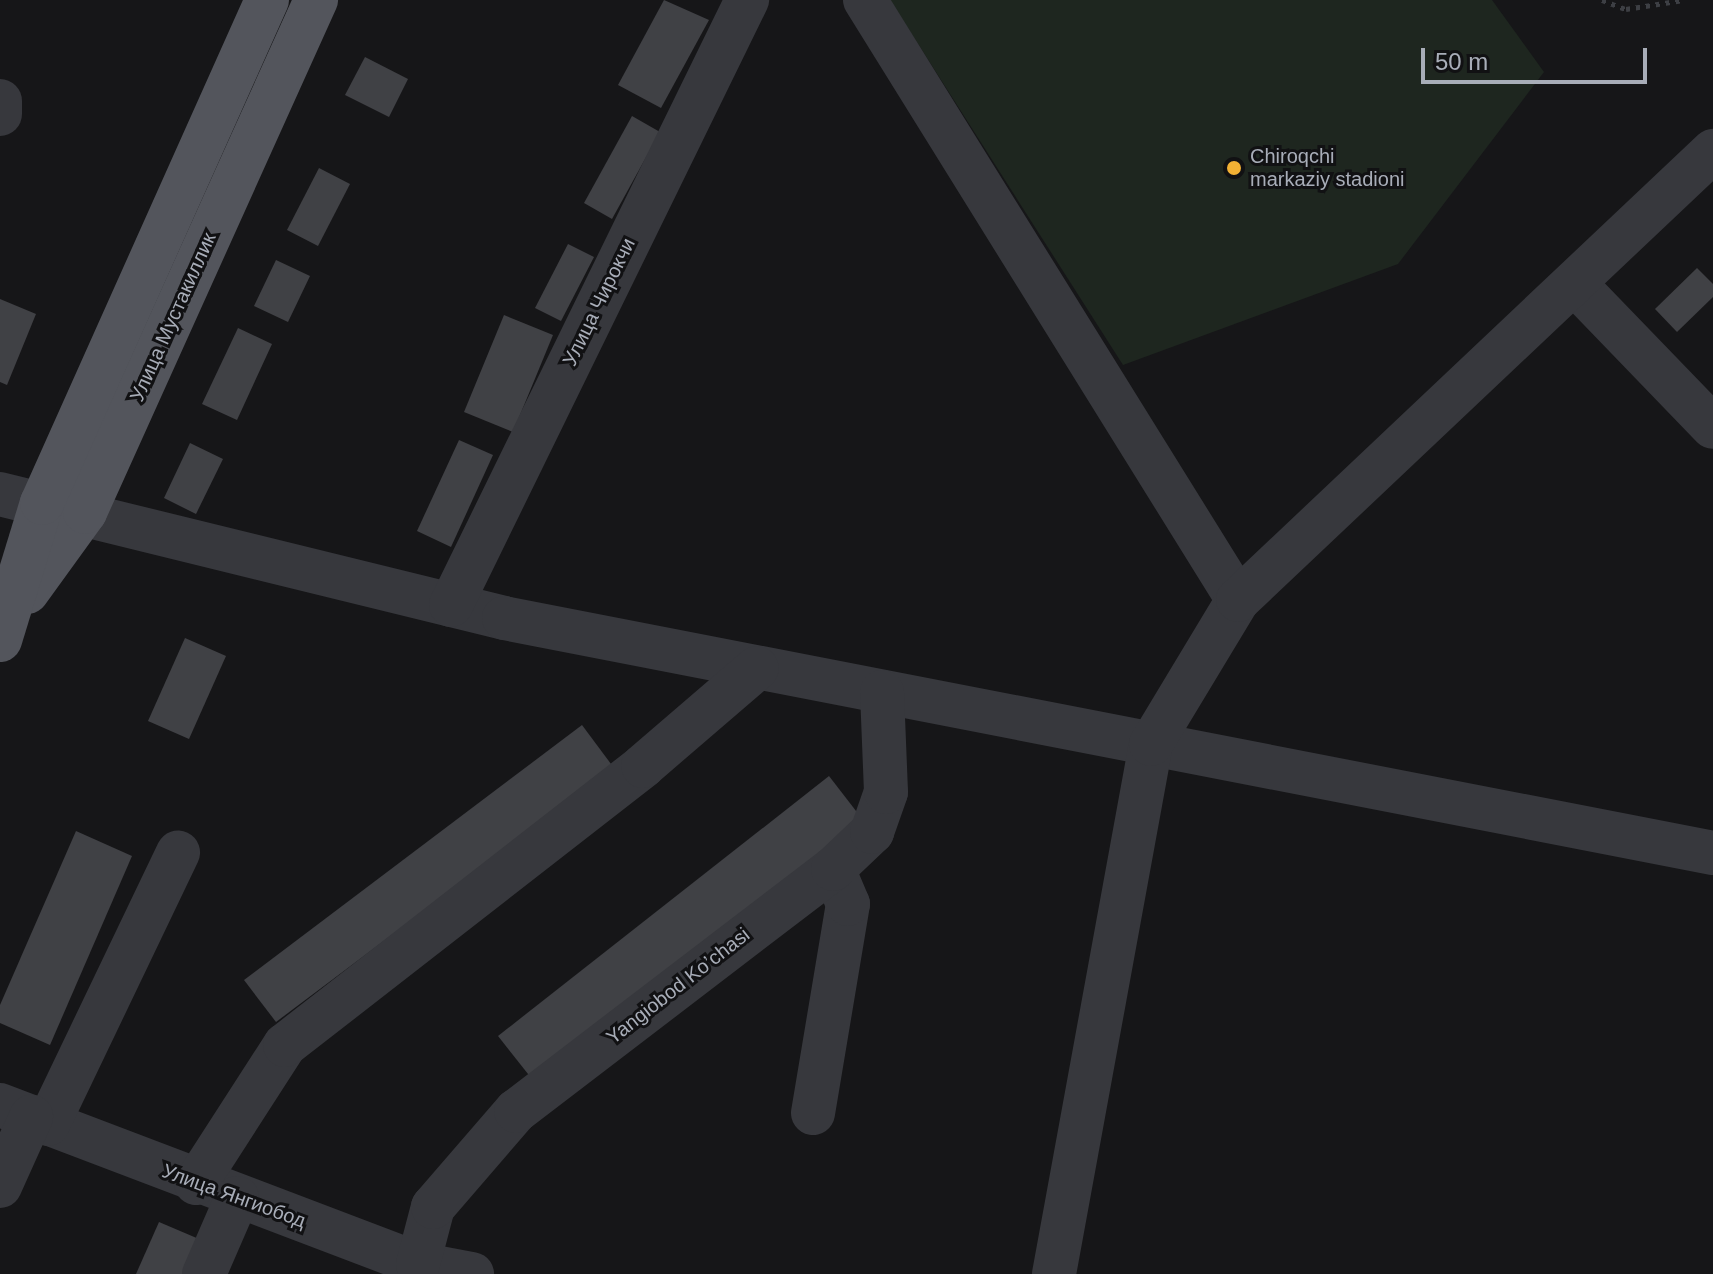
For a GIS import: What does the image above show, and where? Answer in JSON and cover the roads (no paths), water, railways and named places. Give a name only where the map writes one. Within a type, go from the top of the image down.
[{"type":"main road","name":"Улица Мустакиллик","points":[[4,630],[42,503],[267,0]]},
{"type":"main road","name":"Улица Мустакиллик","points":[[4,630],[85,512],[316,0]]},
{"type":"street","name":"Улица Чирокчи","points":[[451,605],[747,0]]},
{"type":"street","points":[[865,0],[1238,600]]},
{"type":"street","points":[[0,101],[0,114]]},
{"type":"street","points":[[1054,1274],[1151,744],[1238,600],[1713,151]]},
{"type":"street","points":[[1574,283],[1713,427]]},
{"type":"street","points":[[0,494],[85,512],[451,605],[757,668],[1713,853]]},
{"type":"street","points":[[196,1183],[285,1045],[643,766],[757,668]]},
{"type":"street","name":"Yangiobod Ko’chasi","points":[[448,1270],[433,1207],[456,1174],[516,1111],[833,869],[872,832],[886,792],[882,692]]},
{"type":"street","points":[[0,1186],[26,1115],[178,853]]},
{"type":"street","points":[[813,1113],[848,904],[833,869]]},
{"type":"street","name":"Улица Янгиобод","points":[[26,1115],[196,1183],[448,1270]]},
{"type":"street","points":[[204,1274],[237,1198]]},
{"type":"place","name":"Chiroqchi markaziy stadioni","points":[[1234,168]]}]
